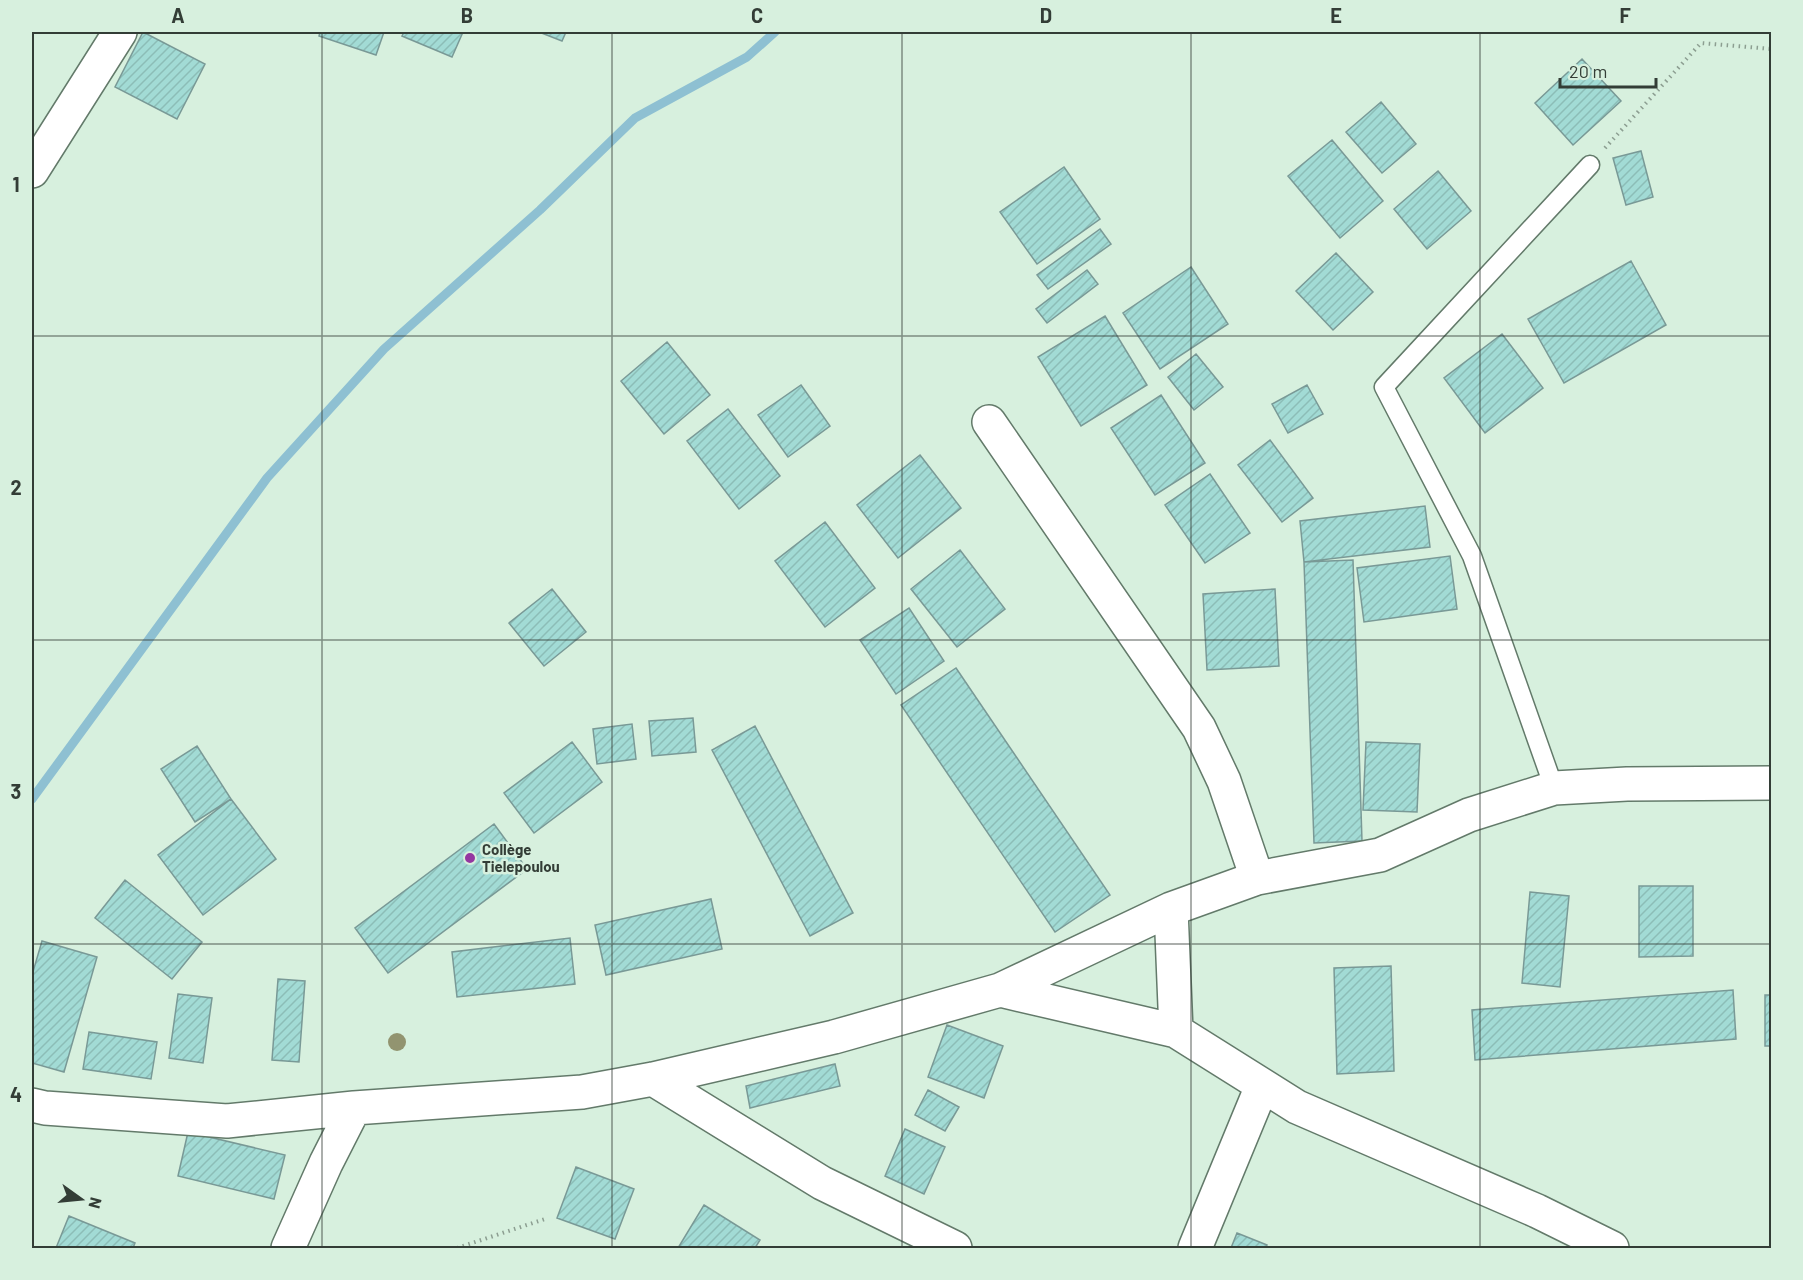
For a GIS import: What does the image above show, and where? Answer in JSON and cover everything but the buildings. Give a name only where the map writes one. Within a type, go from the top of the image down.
[{"type":"street","points":[[32,171],[120,32]]},
{"type":"street","points":[[989,423],[1199,728],[1224,781],[1257,878]]},
{"type":"street","points":[[32,1105],[45,1108],[227,1121],[354,1108],[582,1092],[653,1079],[834,1037],[1000,990],[1171,909],[1257,878],[1380,855],[1469,815],[1554,788],[1627,784],[1772,783]]},
{"type":"street","points":[[1171,909],[1176,1031]]},
{"type":"street","points":[[1000,990],[1176,1031],[1296,1107],[1537,1211],[1612,1248]]},
{"type":"street","points":[[653,1079],[822,1183],[955,1248]]},
{"type":"street","points":[[1195,1248],[1262,1086]]},
{"type":"street","points":[[288,1248],[326,1163],[354,1108]]},
{"type":"lane","points":[[1554,788],[1472,556],[1384,387],[1590,165]]},
{"type":"path","points":[[1590,165],[1701,44],[1772,49]]},
{"type":"path","points":[[457,1248],[548,1218]]},
{"type":"waterway","points":[[32,799],[267,478],[384,349],[540,210],[635,118],[747,57],[775,32]]},
{"type":"place","name":"Collège Tielepoulou","points":[[470,858]]}]
